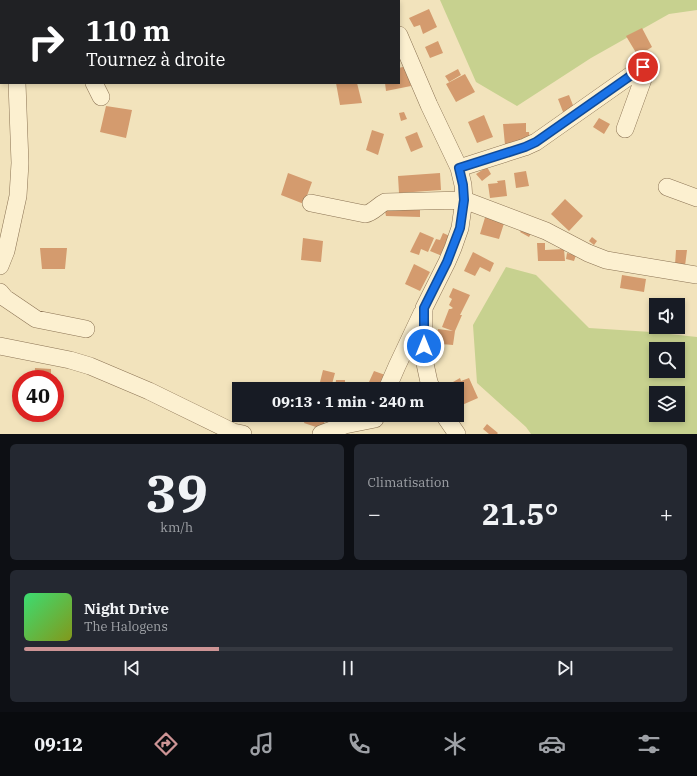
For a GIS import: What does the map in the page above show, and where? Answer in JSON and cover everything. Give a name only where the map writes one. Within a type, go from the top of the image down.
[{"type":"street","points":[[390,382],[453,248],[460,228],[464,200],[463,185],[459,168],[429,105],[400,37]]},
{"type":"street","points":[[459,168],[525,147],[536,142],[644,67],[646,68],[646,71],[625,129]]},
{"type":"street","points":[[0,266],[6,251],[4,249],[18,196],[20,163],[18,84]]},
{"type":"street","points":[[667,187],[697,198]]},
{"type":"street","points":[[311,204],[365,214],[373,211],[385,202],[464,200],[546,231],[588,253],[606,260],[697,275]]},
{"type":"street","points":[[0,292],[5,298],[36,319],[86,329]]},
{"type":"street","points":[[424,308],[424,359],[429,382]]},
{"type":"street","points":[[0,346],[70,360],[90,366],[149,391],[233,432],[243,434]]},
{"type":"street","points":[[449,422],[457,434]]},
{"type":"street","points":[[321,434],[345,425],[374,423]]},
{"type":"green space","points":[[440,0],[697,0],[697,10],[669,14],[591,58],[517,106],[476,82]]},
{"type":"green space","points":[[506,267],[536,275],[589,328],[697,337],[697,434],[531,434],[526,427],[477,383],[473,325]]},
{"type":"building","points":[[429,9],[437,27],[423,34],[420,25],[414,27],[409,18]]},
{"type":"building","points":[[642,28],[652,47],[638,56],[626,36]]},
{"type":"building","points":[[438,41],[443,53],[430,58],[425,47]]},
{"type":"building","points":[[406,66],[411,86],[386,91],[385,84],[400,84],[400,68]]},
{"type":"building","points":[[458,69],[461,75],[449,82],[445,76]]},
{"type":"building","points":[[465,74],[475,92],[456,102],[446,84]]},
{"type":"building","points":[[336,84],[357,84],[362,103],[340,105]]},
{"type":"building","points":[[569,95],[576,113],[565,117],[558,99]]},
{"type":"building","points":[[106,106],[132,110],[126,138],[100,132]]},
{"type":"building","points":[[404,112],[407,119],[401,121],[399,113]]},
{"type":"building","points":[[484,115],[493,137],[477,143],[468,122]]},
{"type":"building","points":[[599,118],[610,124],[604,134],[593,127]]},
{"type":"building","points":[[526,123],[526,132],[529,132],[530,142],[505,145],[503,124]]},
{"type":"building","points":[[372,130],[384,134],[378,155],[366,150]]},
{"type":"building","points":[[417,132],[423,147],[411,152],[405,137]]},
{"type":"building","points":[[487,167],[491,174],[482,181],[476,174]]},
{"type":"building","points":[[526,171],[529,186],[516,188],[514,173]]},
{"type":"building","points":[[288,173],[312,182],[304,204],[281,195]]},
{"type":"building","points":[[440,173],[441,190],[399,193],[398,176]]},
{"type":"building","points":[[505,180],[507,196],[490,198],[488,184],[498,183],[497,181]]},
{"type":"building","points":[[565,199],[583,216],[569,231],[551,214]]},
{"type":"building","points":[[420,209],[420,217],[386,216],[385,211]]},
{"type":"building","points":[[487,211],[506,217],[499,239],[480,234]]},
{"type":"building","points":[[524,226],[533,230],[529,237],[520,232]]},
{"type":"building","points":[[420,232],[434,238],[428,252],[421,249],[419,255],[410,252]]},
{"type":"building","points":[[443,233],[452,237],[447,258],[430,251],[436,239],[440,240]]},
{"type":"building","points":[[592,237],[597,241],[594,245],[589,241]]},
{"type":"building","points":[[303,238],[323,241],[321,262],[301,260]]},
{"type":"building","points":[[537,243],[545,243],[545,250],[564,249],[565,261],[538,261]]},
{"type":"building","points":[[40,248],[67,248],[65,269],[42,269]]},
{"type":"building","points":[[676,250],[687,250],[685,266],[675,265]]},
{"type":"building","points":[[473,252],[494,263],[490,272],[480,267],[475,276],[464,271]]},
{"type":"building","points":[[567,253],[576,255],[574,261],[566,259]]},
{"type":"building","points":[[414,264],[430,272],[420,291],[405,284]]},
{"type":"building","points":[[622,275],[646,279],[644,292],[620,288]]},
{"type":"building","points":[[453,288],[470,295],[460,315],[462,315],[455,331],[453,345],[441,344],[442,338],[437,338],[438,329],[453,331],[442,327],[449,309],[453,308],[449,305],[452,299],[449,297]]},
{"type":"building","points":[[35,368],[51,369],[51,370],[35,370]]},
{"type":"building","points":[[323,370],[335,373],[333,382],[320,382]]},
{"type":"building","points":[[374,371],[388,376],[385,382],[369,382]]},
{"type":"building","points":[[460,378],[461,381],[469,378],[478,398],[464,404],[464,382],[453,382]]},
{"type":"building","points":[[336,380],[345,380],[345,382],[336,382]]},
{"type":"building","points":[[304,422],[324,422],[322,429]]},
{"type":"building","points":[[487,424],[498,433],[489,434],[483,429]]},
{"type":"route","points":[[424,346],[424,308],[447,262],[460,228],[463,213],[463,185],[459,168],[525,147],[536,142],[643,67]]}]
